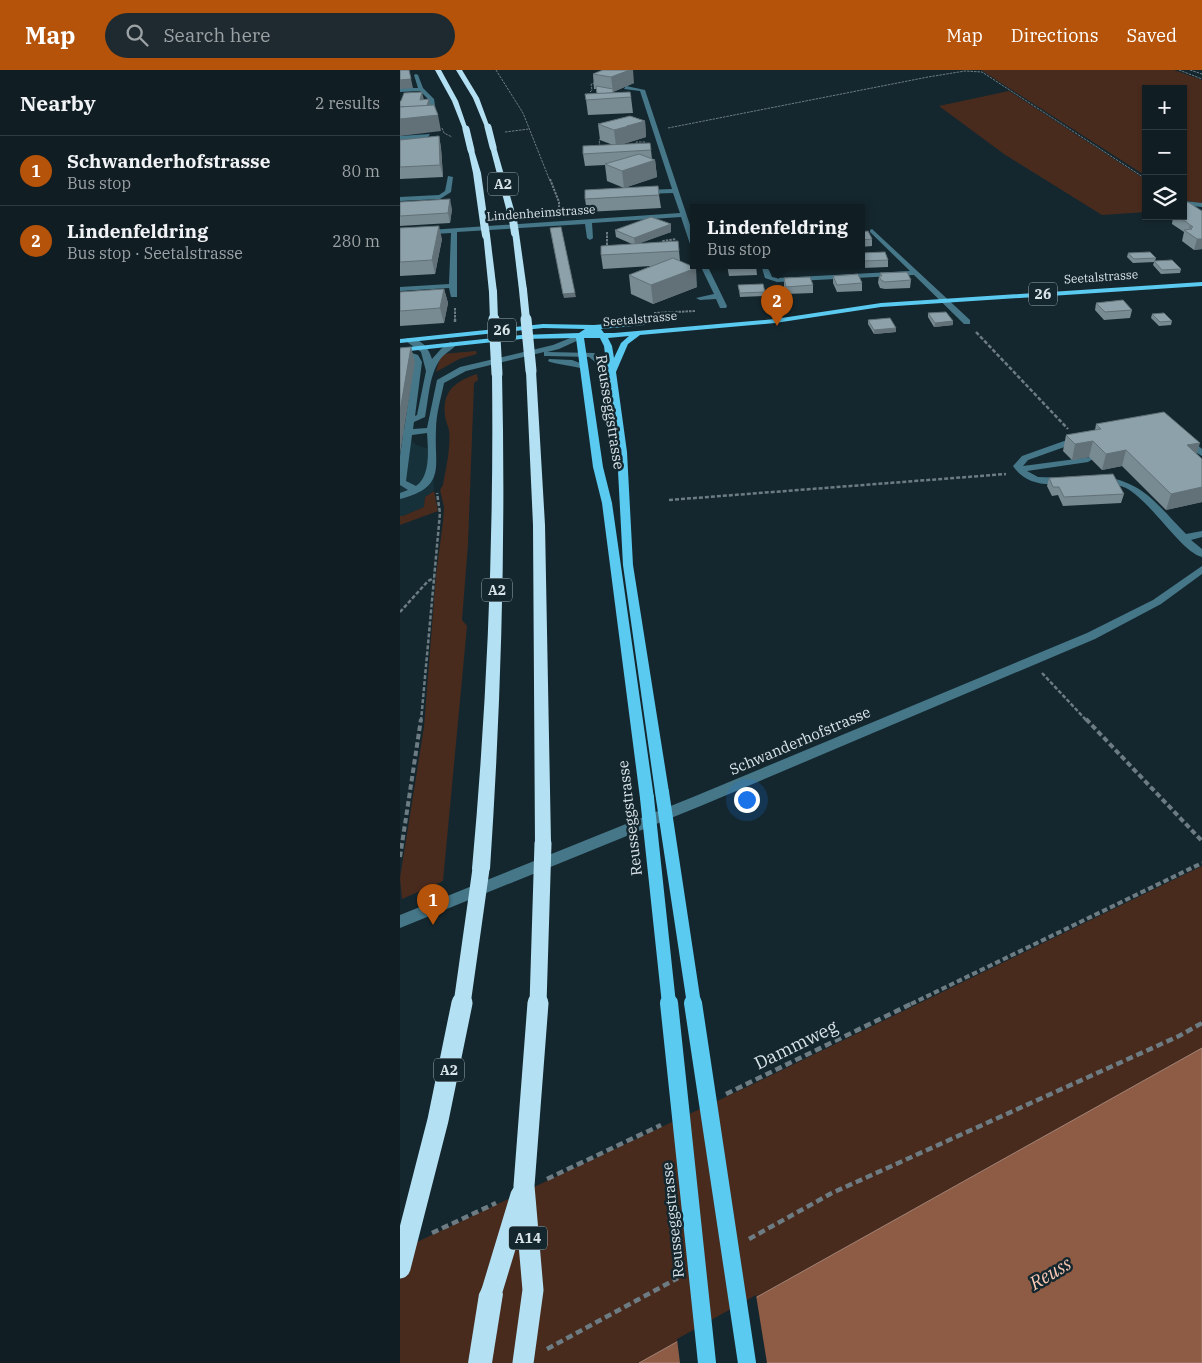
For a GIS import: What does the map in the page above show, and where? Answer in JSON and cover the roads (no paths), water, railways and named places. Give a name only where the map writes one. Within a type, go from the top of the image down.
[{"type":"highway","name":"A2","points":[[400,1268],[418,1204],[454,1048],[476,920],[490,750],[496,620],[499,501],[497,374],[493,292],[476,173],[466,129],[451,93],[438,70]]},
{"type":"highway","name":"A2","points":[[459,70],[476,98],[488,127],[515,233],[531,371],[539,525],[544,843],[534,1183],[491,1294],[480,1363]]},
{"type":"highway","name":"A14","points":[[523,1363],[533,1290],[534,1183]]},
{"type":"main road","name":"Seetalstrasse","points":[[400,341],[543,326],[594,326],[716,318],[835,306],[881,305],[1202,284]]},
{"type":"main road","name":"Seetalstrasse","points":[[400,351],[528,337],[602,335],[782,320],[881,305]]},
{"type":"main road","name":"Reusseggstrasse","points":[[594,326],[608,346],[622,452],[628,565],[654,795],[707,1363]]},
{"type":"main road","points":[[580,336],[594,326]]},
{"type":"main road","name":"Reusseggstrasse","points":[[612,371],[626,343],[639,332]]},
{"type":"main road","name":"Reusseggstrasse","points":[[580,336],[598,467],[607,503],[747,1363]]},
{"type":"street","points":[[400,122],[430,120],[434,118],[431,99],[422,89],[416,75]]},
{"type":"street","points":[[626,88],[643,91]]},
{"type":"street","points":[[400,90],[422,89]]},
{"type":"street","points":[[619,93],[643,91]]},
{"type":"street","points":[[643,91],[644,103],[650,122],[655,130],[658,149],[690,235]]},
{"type":"street","points":[[400,138],[428,135]]},
{"type":"street","points":[[400,199],[440,197],[448,192],[450,177]]},
{"type":"street","points":[[639,192],[675,191]]},
{"type":"street","points":[[1187,203],[1202,205]]},
{"type":"street","points":[[1187,205],[1196,212]]},
{"type":"street","name":"Lindenheimstrasse","points":[[400,234],[683,215]]},
{"type":"street","points":[[588,221],[590,238]]},
{"type":"street","points":[[454,230],[454,295]]},
{"type":"street","points":[[872,230],[891,254],[967,322]]},
{"type":"street","points":[[703,269],[723,306]]},
{"type":"street","points":[[766,269],[769,278],[777,280],[914,273]]},
{"type":"street","points":[[400,289],[453,286]]},
{"type":"street","points":[[700,298],[718,296]]},
{"type":"street","points":[[400,496],[420,488],[428,480],[434,450],[431,430],[440,382],[463,369],[556,347],[580,336]]},
{"type":"street","points":[[410,340],[424,348],[427,353],[430,371]]},
{"type":"street","points":[[410,420],[421,417],[430,371],[440,352],[453,344]]},
{"type":"street","points":[[400,351],[415,357],[418,362],[410,420],[406,433],[401,482],[420,488]]},
{"type":"street","points":[[525,355],[582,354],[595,357],[612,371]]},
{"type":"street","points":[[509,358],[572,362],[584,366]]},
{"type":"street","points":[[406,433],[431,430]]},
{"type":"street","points":[[1175,430],[1202,453]]},
{"type":"street","points":[[1072,480],[1044,482],[1034,480],[1021,471],[1018,466],[1025,458],[1091,435]]},
{"type":"street","points":[[1021,471],[1088,459]]},
{"type":"street","points":[[1091,479],[1109,478],[1121,481],[1131,487],[1146,498],[1202,554]]},
{"type":"street","points":[[1184,538],[1202,534]]},
{"type":"street","name":"Schwanderhofstrasse","points":[[400,922],[698,801],[1091,636],[1157,602],[1202,569]]},
{"type":"water","name":"Reuss","points":[[1202,1048],[1202,1363],[639,1363]]},
{"type":"place","name":"Lindenfeldring","points":[[777,326]]},
{"type":"place","name":"Schwanderhofstrasse","points":[[433,925]]}]
